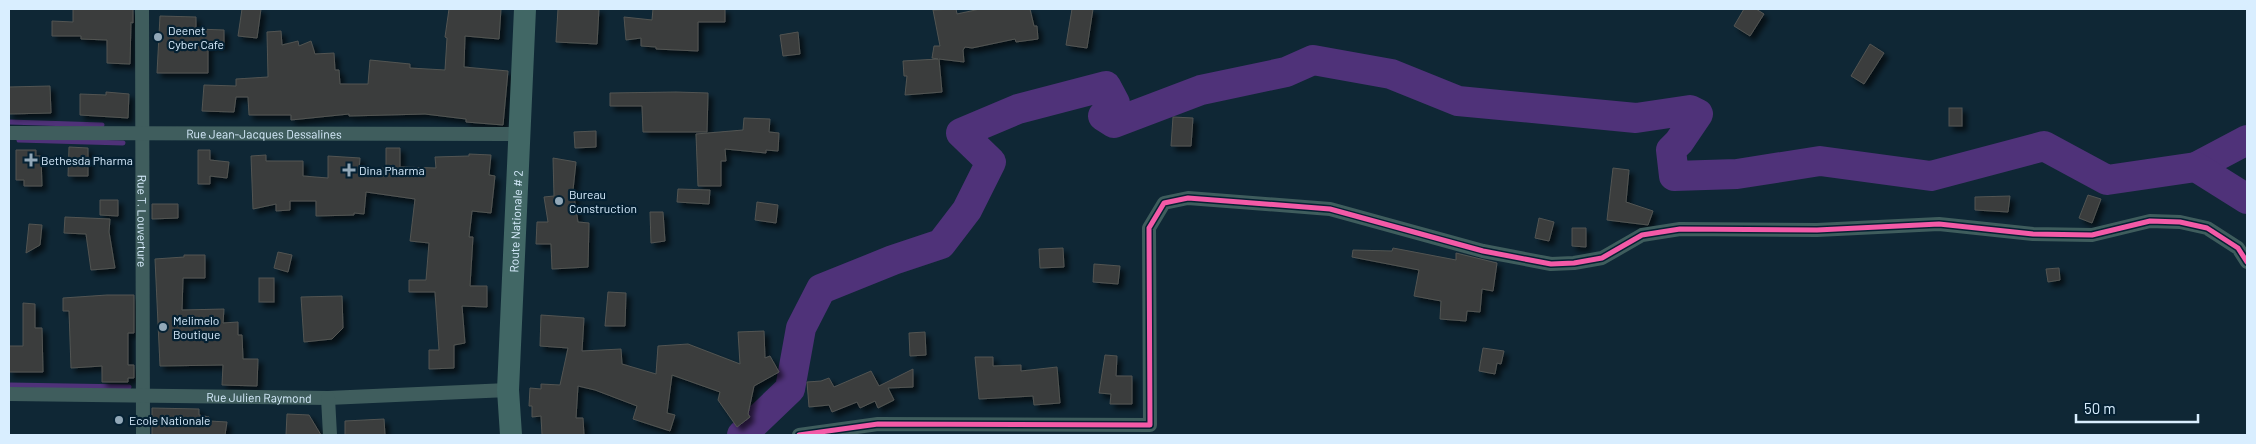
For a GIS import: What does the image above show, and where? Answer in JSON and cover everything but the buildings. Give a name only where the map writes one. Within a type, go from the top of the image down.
[{"type":"main road","name":"Route Nationale # 2","points":[[511,435],[508,390],[525,9]]},
{"type":"street","name":"Rue T. Louverture","points":[[142,9],[143,435]]},
{"type":"street","name":"Rue Jean-Jacques Dessalines","points":[[9,133],[518,134]]},
{"type":"street","points":[[799,435],[878,424],[1150,425],[1149,228],[1164,203],[1188,198],[1330,210],[1483,251],[1551,264],[1574,263],[1602,258],[1642,235],[1680,229],[1817,230],[1939,224],[2033,234],[2092,235],[2150,221],[2180,222],[2207,228],[2238,248],[2247,262]]},
{"type":"street","name":"Rue Julien Raymond","points":[[9,394],[328,398],[508,390]]},
{"type":"street","points":[[328,398],[330,435]]},
{"type":"waterway","points":[[742,435],[790,389],[801,328],[821,289],[893,260],[941,244],[967,210],[991,162],[961,133],[1018,109],[1106,86],[1115,103],[1103,116],[1114,123],[1201,90],[1286,72],[1313,60],[1391,74],[1458,101],[1636,118],[1690,110],[1698,114],[1679,142],[1671,150],[1674,176],[1737,174],[1820,161],[1931,176],[2044,146],[2107,180],[2196,167],[2247,199]]},
{"type":"waterway","points":[[9,122],[102,125]]},
{"type":"waterway","points":[[19,140],[123,143]]},
{"type":"waterway","points":[[2196,167],[2247,140]]},
{"type":"waterway","points":[[9,385],[129,387]]},
{"type":"cycle path","points":[[799,435],[878,424],[1150,425],[1149,228],[1164,203],[1188,198],[1330,209],[1483,251],[1551,264],[1574,263],[1602,258],[1642,235],[1680,229],[1817,230],[1939,224],[2033,234],[2092,235],[2150,221],[2180,222],[2207,228],[2238,248],[2247,262]]},
{"type":"place","name":"Deenet Cyber Cafe","points":[[158,37]]},
{"type":"place","name":"Bethesda Pharma","points":[[31,160]]},
{"type":"place","name":"Dina Pharma","points":[[349,170]]},
{"type":"place","name":"Bureau Construction","points":[[559,201]]},
{"type":"place","name":"Melimelo Boutique","points":[[163,327]]},
{"type":"place","name":"Ecole Nationale","points":[[119,420]]}]
